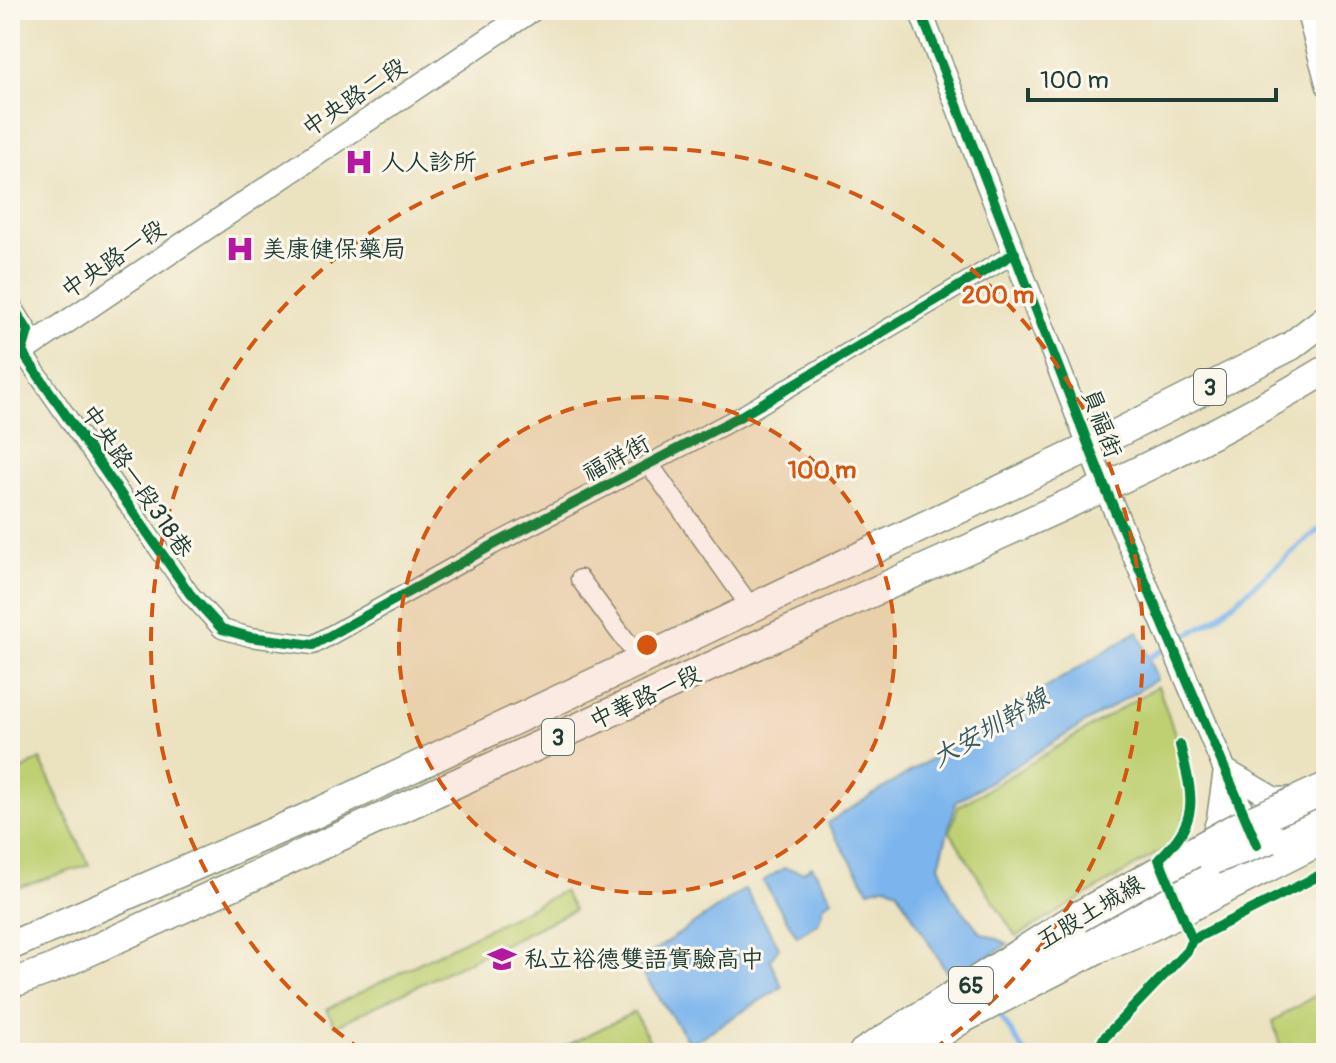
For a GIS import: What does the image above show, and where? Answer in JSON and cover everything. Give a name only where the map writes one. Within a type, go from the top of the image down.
[{"type":"highway","name":"五股土城線","points":[[864,1053],[1078,917],[1233,830],[1326,788]]},
{"type":"highway","points":[[1101,946],[1157,904],[1264,842],[1326,811]]},
{"type":"highway","name":"五股土城線","points":[[909,1053],[962,1018],[1101,946],[1150,926],[1326,837]]},
{"type":"highway","points":[[1078,917],[1264,842]]},
{"type":"main road","name":"3","points":[[1090,447],[1291,346],[1326,319]]},
{"type":"main road","name":"3","points":[[1104,485],[1260,411],[1326,370]]},
{"type":"main road","name":"中華路一段","points":[[10,946],[308,817],[1090,447]]},
{"type":"main road","name":"中華路一段","points":[[10,984],[49,970],[306,853],[1104,485]]},
{"type":"street","name":"中央路二段","points":[[204,228],[532,10]]},
{"type":"street","name":"員福街","points":[[920,10],[1104,485],[1225,770],[1264,842]]},
{"type":"street","points":[[1305,10],[1326,87]]},
{"type":"street","name":"中央路一段","points":[[16,356],[204,228]]},
{"type":"street","name":"福祥街","points":[[222,629],[250,637],[313,645],[493,545],[741,416],[1015,253]]},
{"type":"street","points":[[10,302],[28,331],[16,356]]},
{"type":"street","name":"中央路一段318巷","points":[[16,356],[190,594],[222,629]]},
{"type":"street","points":[[649,464],[752,609]]},
{"type":"street","points":[[580,579],[641,661]]},
{"type":"street","points":[[1193,878],[1205,858],[1218,819],[1225,770],[1275,799],[1326,799]]},
{"type":"street","points":[[884,1053],[971,998],[1264,842]]},
{"type":"green space","points":[[1158,686],[1194,788],[1181,827],[1166,848],[1016,937],[950,832],[958,807]]},
{"type":"green space","points":[[40,759],[89,865],[10,890],[10,778]]},
{"type":"green space","points":[[563,891],[574,910],[335,1026],[327,1009]]},
{"type":"green space","points":[[1326,989],[1326,1053],[1282,1053],[1273,1021]]},
{"type":"green space","points":[[634,1012],[656,1053],[565,1053],[562,1048]]},
{"type":"water","points":[[1138,631],[1157,679],[956,802],[939,865],[952,897],[980,932],[1008,944],[952,981],[897,890],[887,885],[869,890],[827,823]]},
{"type":"water","points":[[812,866],[832,899],[824,905],[818,923],[797,936],[763,881],[784,868],[803,872]]},
{"type":"water","points":[[745,889],[779,947],[770,960],[782,987],[690,1044],[636,963]]},
{"type":"waterway","name":"大安圳幹線","points":[[1177,641],[1215,619],[1326,523]]},
{"type":"waterway","name":"大安圳幹線","points":[[1145,660],[1168,647]]},
{"type":"waterway","name":"大安圳幹線","points":[[998,1012],[1025,1053]]},
{"type":"cycle path","points":[[920,10],[1104,485],[1257,845]]},
{"type":"cycle path","points":[[10,302],[28,331],[22,352],[190,594],[222,629],[250,637],[313,645],[493,545],[741,416],[1015,253]]},
{"type":"cycle path","points":[[1180,745],[1190,794],[1188,819],[1182,832],[1159,859],[1192,940]]},
{"type":"cycle path","points":[[1096,1053],[1104,1038],[1187,951],[1192,940],[1326,872]]},
{"type":"place","name":"人人診所","points":[[359,162]]},
{"type":"place","name":"美康健保藥局","points":[[240,249]]},
{"type":"place","name":"私立裕德雙語實驗高中","points":[[502,959]]}]
